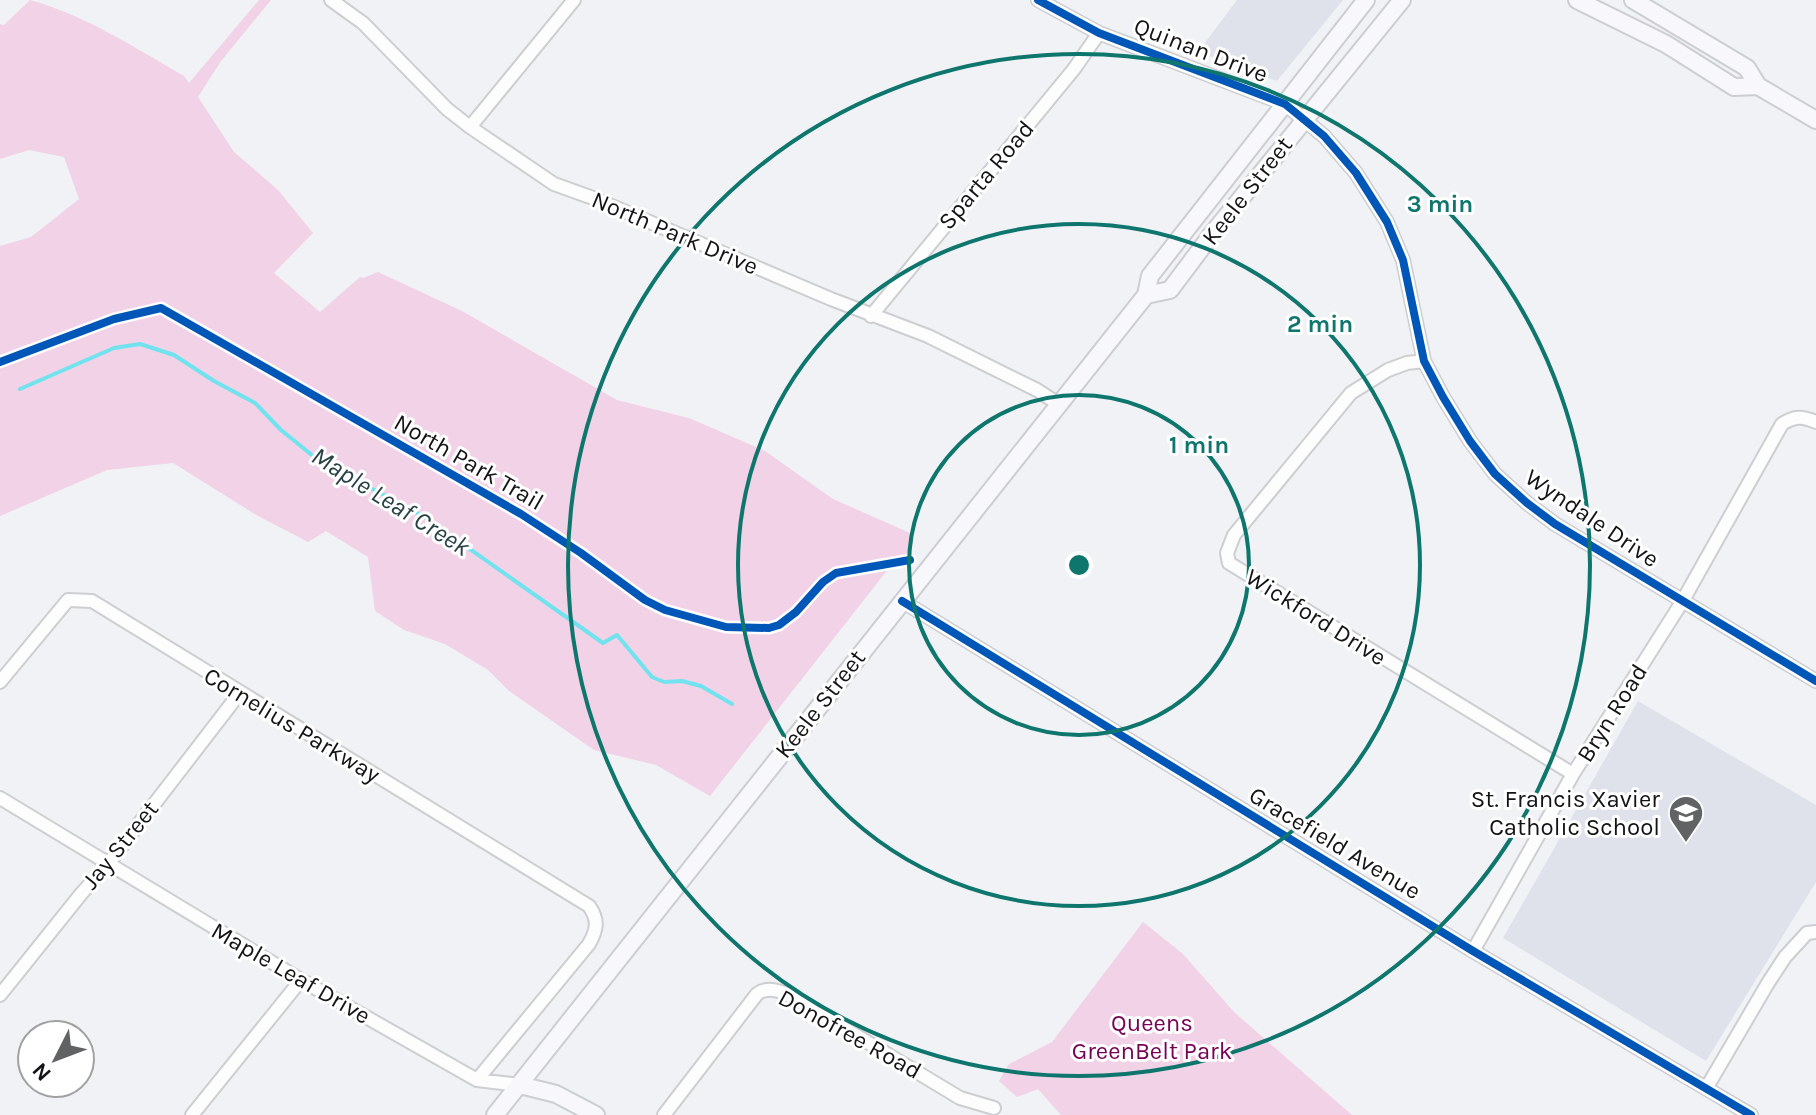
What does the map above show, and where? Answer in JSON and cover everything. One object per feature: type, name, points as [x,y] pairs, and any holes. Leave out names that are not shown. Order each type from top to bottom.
[{"type":"main road","name":"Keele Street","points":[[495,1115],[1146,295],[1150,276],[1366,0]]},
{"type":"main road","name":"Keele Street","points":[[1146,295],[1170,290],[1402,0]]},
{"type":"main road","points":[[1577,0],[1666,44],[1734,87],[1758,86]]},
{"type":"main road","points":[[1633,0],[1747,68],[1758,86],[1816,120]]},
{"type":"main road","name":"Maple Leaf Drive","points":[[520,1085],[556,1094],[596,1115]]},
{"type":"street","name":"North Park Drive","points":[[331,0],[363,23],[447,109],[554,184],[871,316],[928,336],[1060,405]]},
{"type":"street","points":[[470,127],[574,0]]},
{"type":"street","name":"Quinan Drive","points":[[1038,0],[1099,33],[1285,104],[1304,119]]},
{"type":"street","name":"Sparta Road","points":[[871,316],[1074,69],[1099,33]]},
{"type":"street","name":"Wyndale Drive","points":[[1304,119],[1324,136],[1356,173],[1387,222],[1403,260],[1424,361],[1470,441],[1506,485],[1555,524],[1816,681]]},
{"type":"street","name":"Wickford Drive","points":[[1424,361],[1388,370],[1351,393],[1234,535],[1227,553],[1229,563],[1573,774]]},
{"type":"street","name":"Bryn Road","points":[[1473,951],[1573,774],[1682,602],[1782,424],[1793,417],[1804,416],[1816,422]]},
{"type":"street","name":"Cornelius Parkway","points":[[0,682],[68,600],[92,601],[589,906],[597,922],[596,933],[589,944],[477,1080]]},
{"type":"street","name":"Gracefield Avenue","points":[[902,601],[1473,951],[1751,1115]]},
{"type":"street","name":"Jay Street","points":[[0,995],[108,864],[239,694]]},
{"type":"street","name":"Maple Leaf Drive","points":[[0,798],[301,980],[477,1080],[520,1085]]},
{"type":"street","points":[[1707,1087],[1785,957],[1807,933],[1816,932]]},
{"type":"street","points":[[192,1115],[301,980]]},
{"type":"street","name":"Donofree Road","points":[[664,1115],[757,994],[767,989],[799,1001],[960,1098],[994,1108]]},
{"type":"shaded area","points":[[1237,0],[1343,0],[1277,81],[1198,52]]},
{"type":"shaded area","name":"St. Francis Xavier Catholic School","points":[[1638,701],[1816,805],[1816,882],[1706,1061],[1503,938]]},
{"type":"green space","points":[[30,0],[70,14],[109,33],[184,76],[189,83],[259,0],[271,0],[221,61],[198,97],[234,152],[278,190],[313,233],[274,273],[320,312],[360,277],[378,272],[462,311],[617,400],[689,418],[765,451],[833,499],[910,533],[913,541],[901,566],[889,568],[710,796],[656,765],[594,750],[509,691],[488,670],[445,644],[404,630],[375,611],[368,557],[326,531],[308,542],[258,516],[173,463],[107,470],[0,516],[0,246],[31,237],[79,199],[64,157],[29,150],[0,159],[0,24],[4,25]]},
{"type":"green space","name":"Queens GreenBelt Park","points":[[1143,922],[1183,954],[1234,1012],[1352,1115],[1061,1115],[1038,1089],[1017,1097],[999,1081],[1009,1064],[1052,1042]]},
{"type":"waterway","name":"Maple Leaf Creek","points":[[20,389],[114,348],[140,344],[174,355],[255,403],[281,430],[318,460],[423,516],[603,643],[617,635],[652,677],[664,682],[682,681],[701,686],[732,704]]},
{"type":"cycle path","points":[[1038,0],[1099,33],[1285,104],[1324,136],[1356,173],[1387,222],[1403,260],[1424,361],[1470,441],[1495,474],[1555,524],[1816,681]]},
{"type":"cycle path","name":"North Park Trail","points":[[0,362],[114,319],[161,308],[521,514],[645,600],[665,610],[726,627],[769,628],[779,625],[836,573],[910,560]]},
{"type":"cycle path","points":[[902,601],[1473,951],[1751,1115]]},
{"type":"place","name":"St. Francis Xavier Catholic School","points":[[1686,844]]}]
